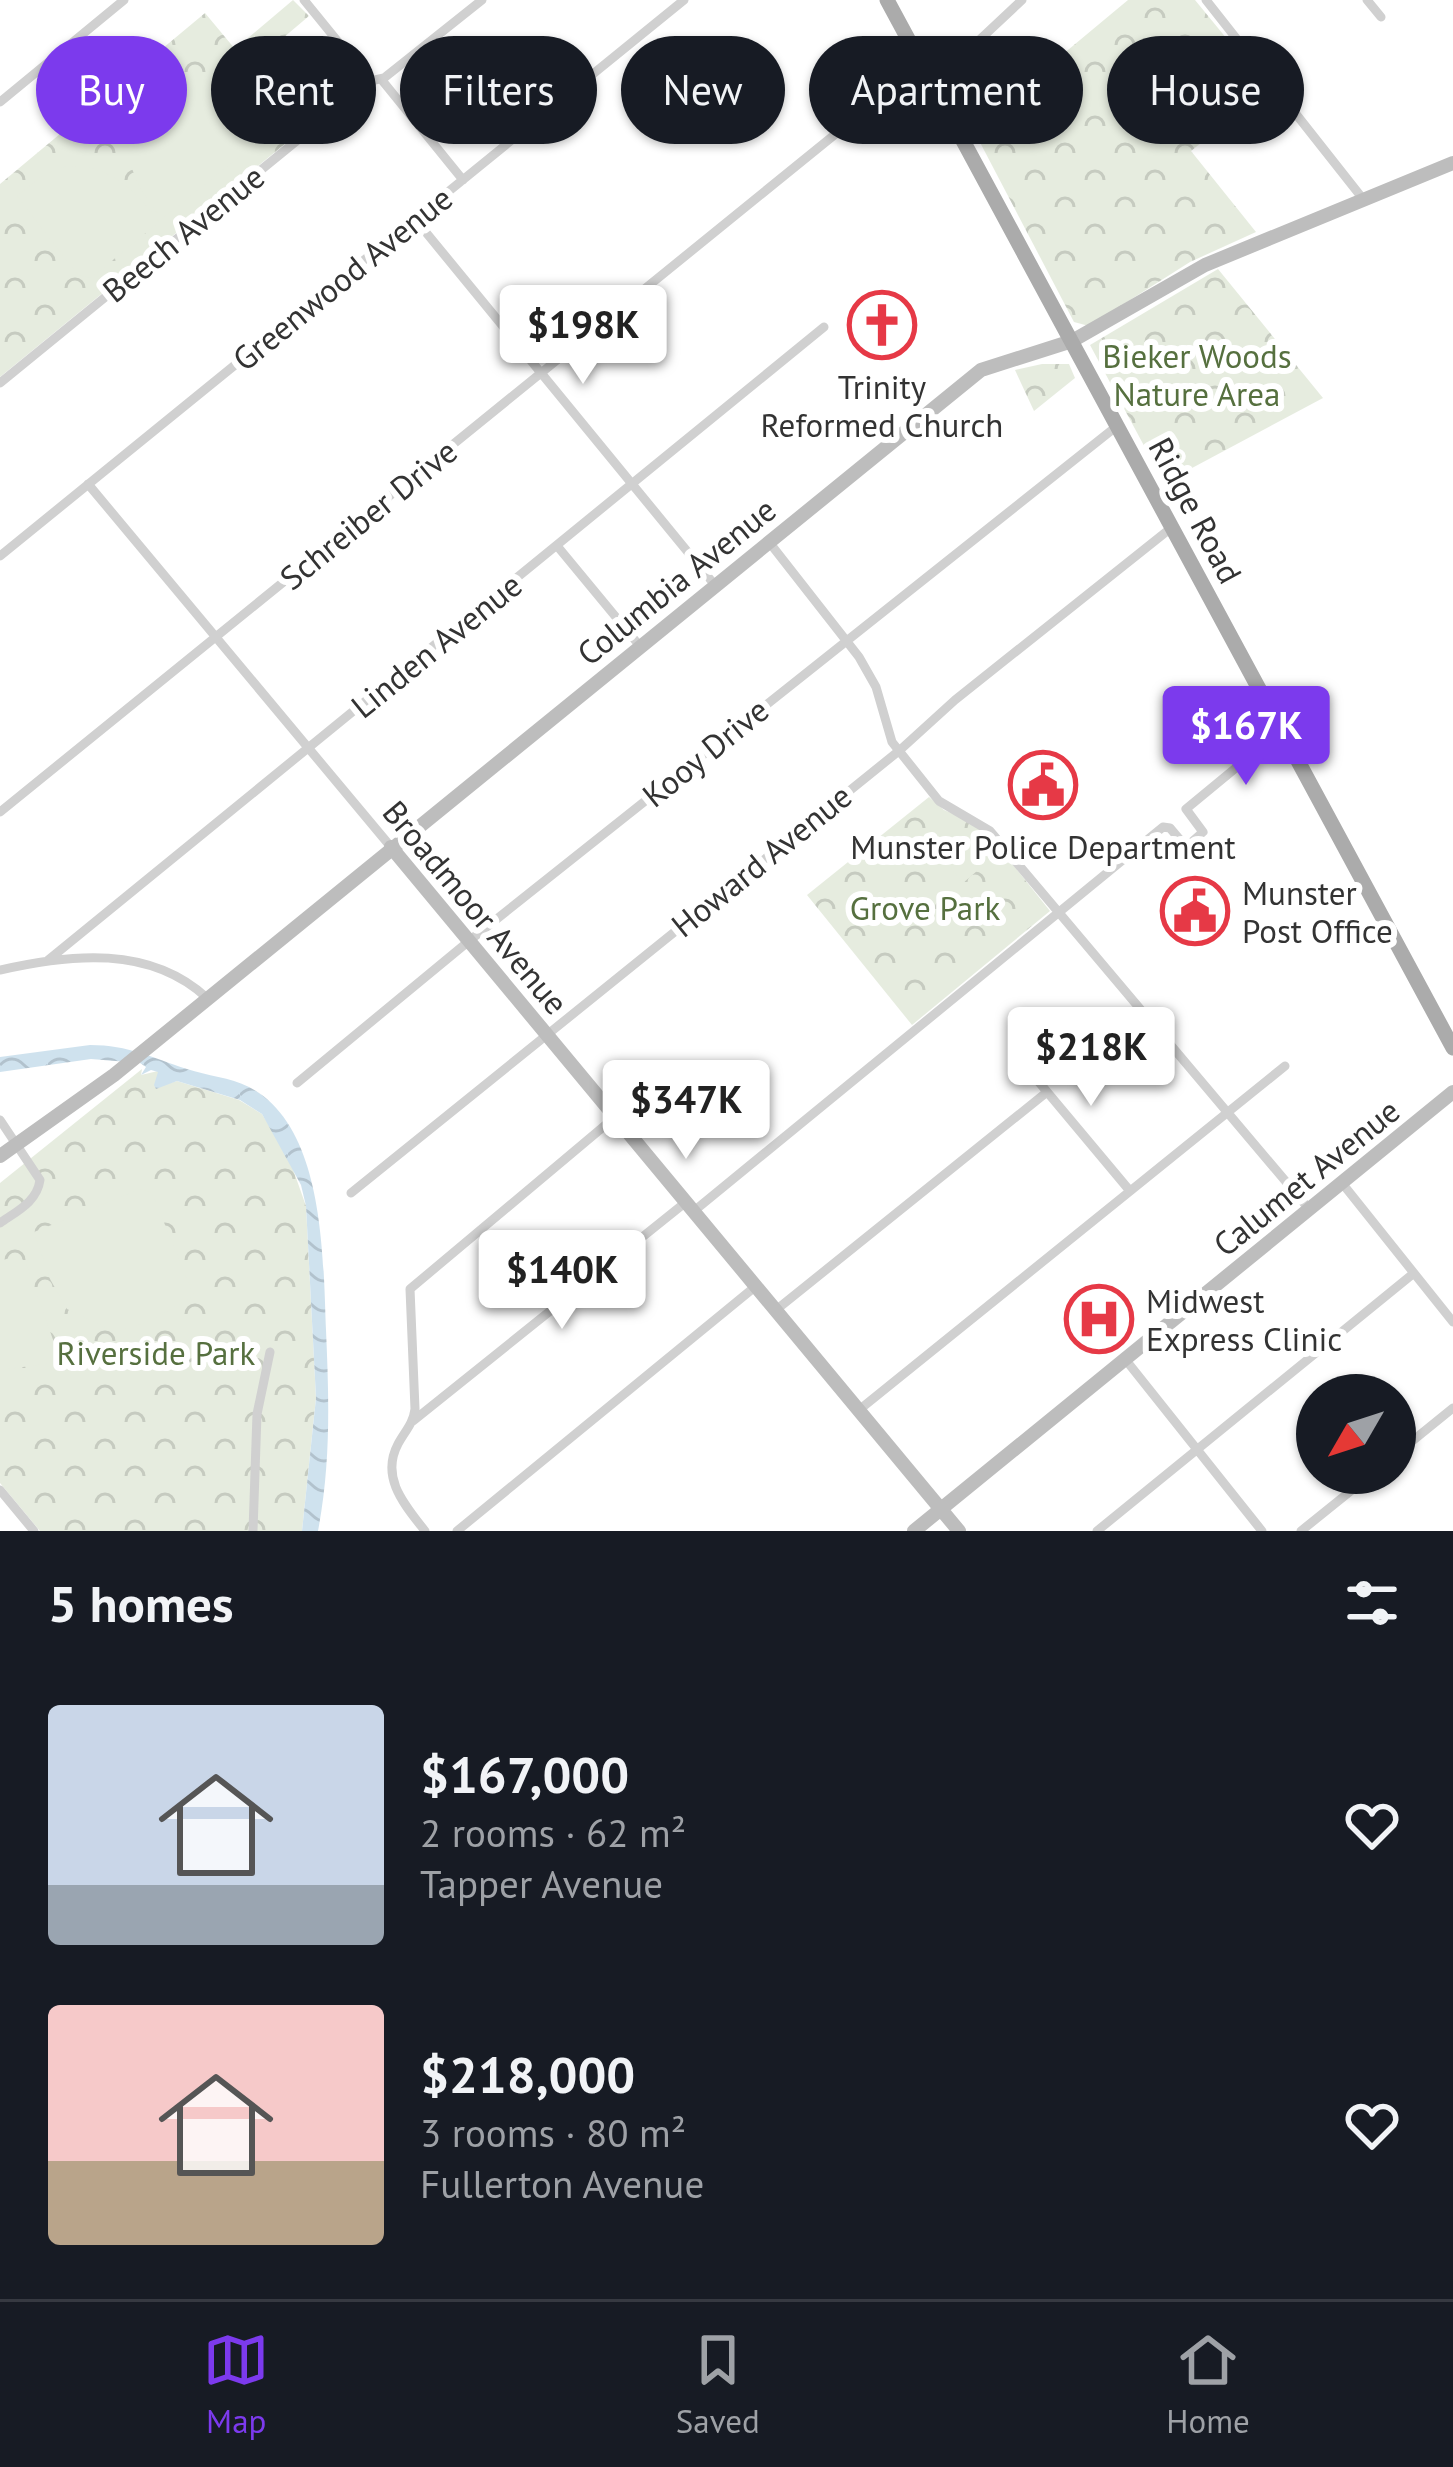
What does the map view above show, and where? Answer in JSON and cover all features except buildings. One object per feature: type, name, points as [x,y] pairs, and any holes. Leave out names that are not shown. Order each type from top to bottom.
[{"type":"main road","name":"Ridge Road","points":[[886,0],[906,36]]},
{"type":"main road","name":"Ridge Road","points":[[965,144],[1453,1048]]},
{"type":"street","points":[[0,102],[124,0]]},
{"type":"street","name":"Beech Avenue","points":[[376,79],[482,0]]},
{"type":"street","name":"Greenwood Avenue","points":[[0,556],[683,0]]},
{"type":"street","name":"Schreiber Drive","points":[[984,36],[1022,0]]},
{"type":"street","points":[[1206,0],[1363,199]]},
{"type":"street","points":[[1215,10],[1227,0]]},
{"type":"street","points":[[1367,0],[1381,17]]},
{"type":"street","points":[[308,2],[337,36]]},
{"type":"street","points":[[376,81],[463,180]]},
{"type":"street","name":"Beech Avenue","points":[[0,383],[296,144]]},
{"type":"street","name":"Schreiber Drive","points":[[0,812],[826,144]]},
{"type":"street","name":"Columbia Avenue","points":[[0,1156],[114,1075],[981,370],[1072,340],[1205,265],[1453,163]]},
{"type":"street","points":[[416,219],[714,584]]},
{"type":"street","name":"Linden Avenue","points":[[47,961],[824,327]]},
{"type":"street","name":"Kooy Drive","points":[[297,1083],[1117,426]]},
{"type":"street","name":"Broadmoor Avenue","points":[[88,484],[959,1531]]},
{"type":"street","name":"Howard Avenue","points":[[351,1193],[1171,528]]},
{"type":"street","points":[[769,542],[876,687],[888,734],[939,801],[990,831],[1309,1210]]},
{"type":"street","points":[[558,547],[639,645]]},
{"type":"street","points":[[425,1531],[397,1494],[393,1479],[394,1456],[413,1421],[690,1207],[1163,827],[1170,827],[1186,847],[1203,832],[1186,809],[1284,733]]},
{"type":"street","points":[[0,970],[97,957],[139,962],[171,974],[206,998]]},
{"type":"street","points":[[1017,1056],[1130,1191]]},
{"type":"street","points":[[859,1410],[1285,1066]]},
{"type":"street","points":[[776,1310],[1047,1092]]},
{"type":"street","name":"Calumet Avenue","points":[[914,1531],[1453,1092]]},
{"type":"street","points":[[413,1421],[410,1289],[615,1117]]},
{"type":"street","points":[[0,1120],[40,1180],[38,1192],[0,1223]]},
{"type":"street","points":[[1342,1183],[1453,1322]]},
{"type":"street","points":[[1097,1531],[1414,1273]]},
{"type":"street","points":[[457,1531],[756,1286]]},
{"type":"street","points":[[253,1531],[257,1414],[270,1352]]},
{"type":"street","points":[[1125,1359],[1262,1531]]},
{"type":"street","points":[[1416,1438],[1453,1408]]},
{"type":"street","points":[[0,1490],[34,1531]]},
{"type":"street","points":[[1301,1531],[1347,1494]]},
{"type":"green space","points":[[293,0],[309,16],[285,36],[250,36]]},
{"type":"green space","points":[[1128,0],[1195,0],[1225,36],[1107,36],[1107,144],[1200,144],[1191,151],[1256,232],[1190,262],[1089,326],[1074,322],[981,144],[1083,144],[1083,37]]},
{"type":"green space","points":[[205,13],[224,36],[211,36],[211,144],[285,144],[0,377],[0,184],[48,144],[187,144],[187,36],[177,36]]},
{"type":"green space","points":[[187,80],[211,109],[211,144],[242,147],[240,156],[162,219],[136,178],[128,144],[187,144]]},
{"type":"green space","points":[[66,166],[95,169],[119,180],[159,222],[91,278],[78,275],[17,196],[42,176]]},
{"type":"green space","name":"Bieker Woods Nature Area","points":[[1218,269],[1323,398],[1164,483],[1090,345]]},
{"type":"green space","points":[[1069,364],[1075,378],[1034,411],[1015,370]]},
{"type":"green space","name":"Grove Park","points":[[929,797],[944,810],[982,826],[1050,911],[912,1025],[807,895]]},
{"type":"green space","points":[[957,846],[977,871],[963,883],[942,858]]},
{"type":"green space","name":"Riverside Park","points":[[142,1069],[141,1075],[158,1071],[163,1085],[177,1081],[239,1100],[262,1114],[289,1158],[306,1206],[316,1398],[302,1531],[40,1531],[0,1483],[0,1183]]},
{"type":"green space","points":[[141,1189],[152,1193],[194,1296],[150,1321],[115,1332],[67,1309],[50,1279],[34,1232]]},
{"type":"green space","points":[[16,1256],[25,1261],[61,1362],[0,1370],[0,1261]]},
{"type":"water","points":[[90,1045],[129,1050],[242,1084],[274,1106],[293,1131],[315,1196],[323,1267],[328,1431],[318,1531],[302,1531],[316,1398],[301,1185],[262,1114],[240,1100],[177,1081],[156,1089],[158,1072],[141,1075],[146,1067],[140,1063],[91,1059],[0,1072],[0,1057]]},
{"type":"place","name":"Trinity Reformed Church","points":[[882,325]]},
{"type":"place","name":"Munster Police Department","points":[[1043,785]]},
{"type":"place","name":"Munster Post Office","points":[[1195,911]]},
{"type":"place","name":"Midwest Express Clinic","points":[[1099,1319]]}]
